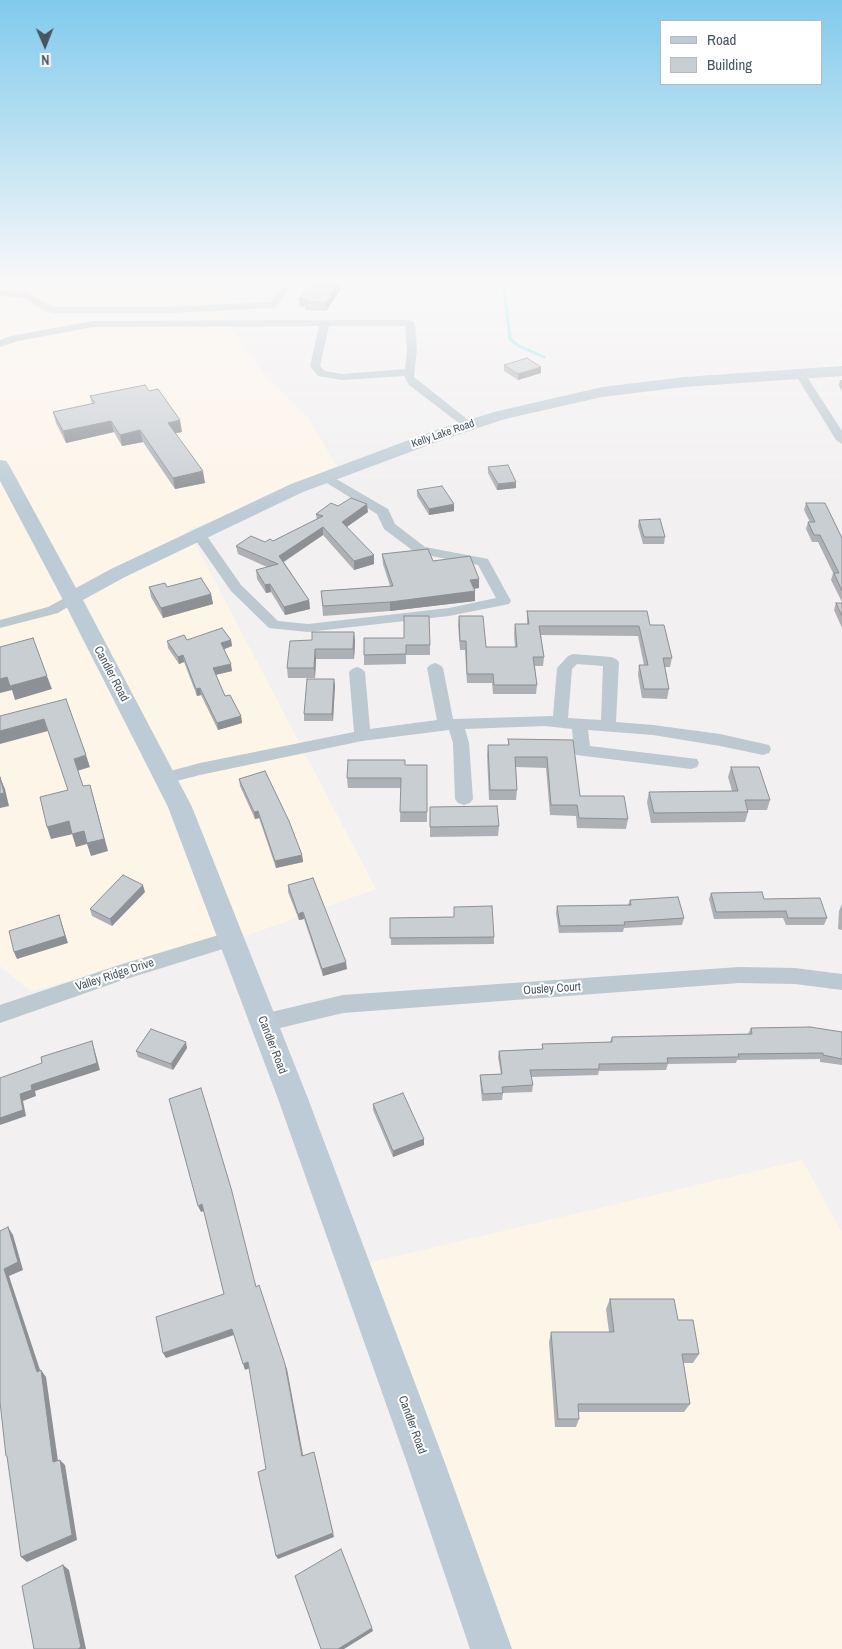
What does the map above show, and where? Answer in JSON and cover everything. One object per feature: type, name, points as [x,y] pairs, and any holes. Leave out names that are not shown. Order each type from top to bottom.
[{"type":"main road","name":"Kelly Lake Road","points":[[72,598],[118,573],[326,477],[500,415],[602,392],[684,382],[842,371]]},
{"type":"main road","name":"Candler Road","points":[[0,465],[72,598],[180,807],[312,1150],[491,1649]]},
{"type":"street","points":[[317,357],[315,366],[322,374],[342,377],[410,372]]},
{"type":"street","points":[[411,357],[409,377],[413,383],[468,425]]},
{"type":"street","points":[[800,374],[842,440]]},
{"type":"street","points":[[199,535],[236,588],[274,625],[318,627],[449,612],[504,600],[483,562],[421,550],[389,526],[383,512],[326,477]]},
{"type":"street","points":[[0,624],[53,610],[72,598]]},
{"type":"street","points":[[560,722],[564,668],[573,659],[611,662],[612,690],[608,726]]},
{"type":"street","points":[[435,668],[451,724],[461,743],[464,799]]},
{"type":"street","points":[[357,672],[362,736]]},
{"type":"street","points":[[165,778],[200,769],[362,736],[451,724],[560,722],[672,733],[763,749]]},
{"type":"street","points":[[580,724],[582,751],[691,763]]},
{"type":"street","name":"Valley Ridge Drive","points":[[0,1014],[118,973],[232,939]]},
{"type":"street","name":"Ousley Court","points":[[263,1023],[343,1004],[739,974],[795,976],[842,982]]},
{"type":"shaded area","points":[[0,357],[252,357],[265,375],[308,418],[341,473],[188,530],[376,889],[240,938],[30,991],[0,966]]},
{"type":"shaded area","points":[[802,1160],[842,1232],[842,1649],[481,1649],[338,1270]]},
{"type":"building","points":[[527,358],[541,367],[518,374],[504,365]]},
{"type":"building","points":[[145,385],[149,391],[158,389],[180,420],[168,423],[203,471],[173,478],[140,430],[120,435],[111,421],[63,431],[53,412],[95,403],[90,396]]},
{"type":"building","points":[[508,465],[516,482],[498,484],[488,467]]},
{"type":"building","points":[[442,486],[454,504],[429,509],[417,490]]},
{"type":"building","points":[[351,498],[367,504],[342,522],[374,555],[354,561],[323,527],[279,556],[309,600],[284,607],[270,584],[265,585],[256,570],[278,564],[236,546],[251,536],[265,542],[270,539],[273,541],[323,516],[316,514],[331,503],[338,506]]},
{"type":"building","points":[[806,503],[825,503],[842,538],[842,591],[834,573],[839,573],[820,535],[814,535],[808,522],[815,522]]},
{"type":"building","points":[[660,519],[665,537],[644,537],[639,520]]},
{"type":"building","points":[[428,549],[433,561],[470,556],[479,579],[470,580],[475,591],[390,602],[323,606],[321,591],[393,586],[382,554]]},
{"type":"building","points":[[201,578],[211,594],[161,608],[149,587],[165,583],[167,587]]},
{"type":"building","points":[[836,603],[842,603],[842,616]]},
{"type":"building","points":[[527,611],[647,611],[650,625],[664,625],[672,658],[663,658],[669,689],[644,689],[639,665],[648,665],[639,626],[539,626],[544,657],[533,657],[537,685],[494,685],[493,674],[467,674],[466,641],[460,641],[459,616],[483,616],[486,647],[517,647],[515,624],[529,624]]},
{"type":"building","points":[[404,616],[429,616],[430,645],[406,645],[406,654],[364,655],[364,638],[404,638]]},
{"type":"building","points":[[222,628],[231,640],[221,643],[231,664],[213,668],[225,696],[230,695],[241,716],[217,723],[200,688],[196,689],[183,655],[178,657],[167,641],[184,635],[187,640]]},
{"type":"building","points":[[312,632],[354,632],[353,649],[315,649],[314,668],[287,668],[290,641],[312,640]]},
{"type":"building","points":[[33,638],[47,676],[10,686],[7,677],[0,679],[0,647]]},
{"type":"building","points":[[307,679],[334,679],[332,714],[304,714]]},
{"type":"building","points":[[66,699],[86,755],[74,759],[83,786],[90,785],[104,839],[87,843],[84,831],[72,834],[69,821],[47,827],[40,797],[68,790],[44,719],[0,731],[0,716]]},
{"type":"building","points":[[508,739],[573,740],[580,796],[624,796],[628,819],[579,818],[577,805],[551,805],[547,757],[515,757],[517,790],[490,790],[488,745],[509,745]]},
{"type":"building","points":[[348,760],[405,760],[405,765],[427,765],[427,812],[400,812],[401,778],[347,778]]},
{"type":"building","points":[[731,767],[759,767],[770,800],[745,800],[748,812],[654,813],[649,792],[738,791]]},
{"type":"building","points":[[265,771],[289,821],[302,855],[275,861],[258,811],[254,812],[239,779]]},
{"type":"building","points":[[0,777],[4,793],[0,794]]},
{"type":"building","points":[[497,806],[499,826],[430,827],[430,807]]},
{"type":"building","points":[[123,875],[143,885],[110,919],[90,909]]},
{"type":"building","points":[[313,878],[346,962],[322,969],[303,912],[298,914],[288,885]]},
{"type":"building","points":[[762,892],[764,899],[820,898],[827,918],[788,918],[786,911],[716,912],[711,893]]},
{"type":"building","points":[[678,897],[684,918],[624,922],[625,925],[560,926],[557,906],[631,905],[630,900]]},
{"type":"building","points":[[492,906],[494,937],[390,938],[390,918],[454,917],[454,907]]},
{"type":"building","points":[[59,915],[65,936],[14,952],[9,931]]},
{"type":"building","points":[[810,1027],[842,1032],[842,1059],[823,1055],[823,1053],[738,1054],[739,1057],[667,1058],[668,1063],[599,1064],[599,1069],[530,1070],[533,1085],[502,1087],[503,1093],[483,1094],[480,1075],[502,1074],[499,1051],[543,1049],[542,1044],[612,1042],[612,1037],[752,1034],[751,1028]]},
{"type":"building","points":[[151,1029],[186,1042],[171,1064],[136,1051]]},
{"type":"building","points":[[92,1041],[97,1063],[31,1085],[32,1090],[20,1094],[23,1110],[0,1118],[0,1078],[42,1063],[41,1057]]},
{"type":"building","points":[[201,1088],[231,1188],[256,1287],[259,1285],[285,1364],[302,1456],[314,1452],[333,1533],[276,1556],[258,1472],[266,1469],[248,1362],[243,1364],[232,1329],[163,1353],[156,1317],[224,1294],[202,1204],[198,1206],[169,1099]]},
{"type":"building","points":[[403,1093],[424,1139],[393,1151],[373,1104]]},
{"type":"building","points":[[8,1227],[18,1262],[4,1269],[37,1372],[41,1370],[53,1462],[60,1460],[72,1535],[21,1557],[0,1402],[0,1231]]},
{"type":"building","points":[[610,1299],[674,1299],[678,1320],[693,1320],[699,1354],[682,1354],[690,1404],[578,1404],[579,1419],[558,1419],[551,1332],[614,1332]]},
{"type":"building","points":[[341,1549],[372,1628],[338,1649],[321,1649],[295,1576]]},
{"type":"building","points":[[63,1565],[81,1647],[78,1649],[34,1649],[22,1586]]}]
